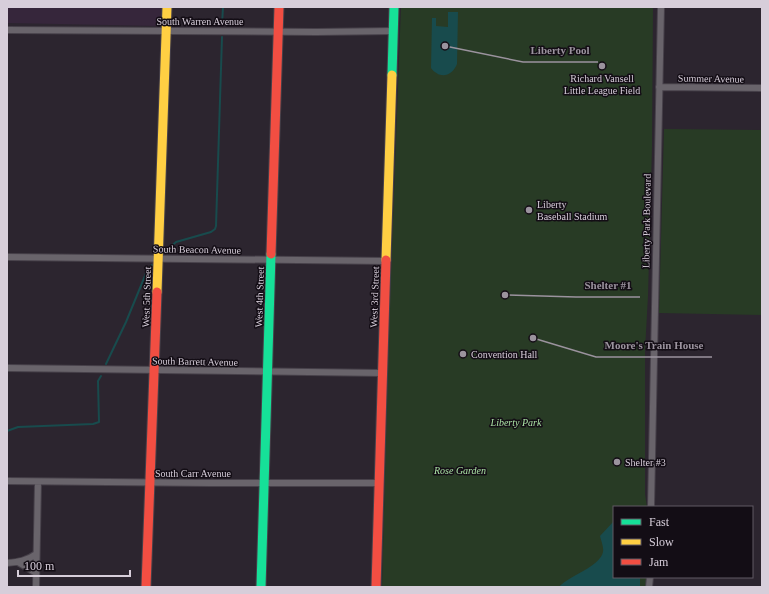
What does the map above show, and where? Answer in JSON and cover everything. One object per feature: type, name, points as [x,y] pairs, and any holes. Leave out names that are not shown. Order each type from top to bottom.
[{"type":"street","name":"West 5th Street","points":[[146,587],[167,7]]},
{"type":"street","name":"West 4th Street","points":[[261,587],[279,7]]},
{"type":"street","name":"West 3rd Street","points":[[376,587],[394,7]]},
{"type":"street","name":"Liberty Park Boulevard","points":[[651,506],[661,7]]},
{"type":"street","name":"South Warren Avenue","points":[[7,30],[278,32],[393,31]]},
{"type":"street","name":"Summer Avenue","points":[[659,87],[762,88]]},
{"type":"street","name":"South Beacon Avenue","points":[[7,257],[386,261]]},
{"type":"street","name":"South Barrett Avenue","points":[[7,368],[382,373]]},
{"type":"street","name":"South Carr Avenue","points":[[7,481],[264,484],[379,483]]},
{"type":"street","points":[[36,587],[38,482]]},
{"type":"street","points":[[7,562],[18,562],[30,558],[36,554]]},
{"type":"street","points":[[18,562],[36,574]]},
{"type":"shaded area","points":[[7,7],[162,7],[162,23],[159,26],[7,23]]},
{"type":"shaded area","points":[[448,12],[458,12],[457,64],[452,72],[441,75],[434,72],[431,68],[432,18],[436,18],[436,26],[448,27]]},
{"type":"shaded area","points":[[613,522],[613,578],[640,578],[640,587],[559,587],[569,579],[590,567],[601,557],[603,546],[600,536]]},
{"type":"green space","name":"Liberty Park","points":[[401,7],[653,7],[652,147],[645,350],[645,494],[647,506],[613,506],[613,578],[647,578],[647,587],[382,587],[389,327]]},
{"type":"green space","points":[[664,129],[762,130],[762,315],[659,313]]},
{"type":"waterway","points":[[222,25],[223,7]]},
{"type":"waterway","points":[[164,253],[176,242],[211,232],[216,226],[222,37]]},
{"type":"waterway","points":[[106,364],[126,322],[147,271],[152,265]]},
{"type":"waterway","points":[[7,431],[18,427],[93,424],[99,422],[98,381],[101,376]]},
{"type":"traffic: fast","points":[[392,75],[394,7]]},
{"type":"traffic: fast","points":[[261,587],[271,254]]},
{"type":"traffic: slow","points":[[157,292],[167,7]]},
{"type":"traffic: slow","points":[[386,260],[392,75]]},
{"type":"traffic: jam","points":[[271,254],[279,7]]},
{"type":"traffic: jam","points":[[376,587],[386,260]]},
{"type":"traffic: jam","points":[[146,587],[157,292]]},
{"type":"place","name":"Liberty Pool","points":[[445,46]]},
{"type":"place","name":"Richard Vansell Little League Field","points":[[602,66]]},
{"type":"place","name":"Liberty Baseball Stadium","points":[[529,210]]},
{"type":"place","name":"Shelter #1","points":[[505,295]]},
{"type":"place","name":"Moore's Train House","points":[[533,338]]},
{"type":"place","name":"Convention Hall","points":[[463,354]]},
{"type":"place","name":"Shelter #3","points":[[617,462]]},
{"type":"park label","name":"Rose Garden","points":[[460,470]]}]
